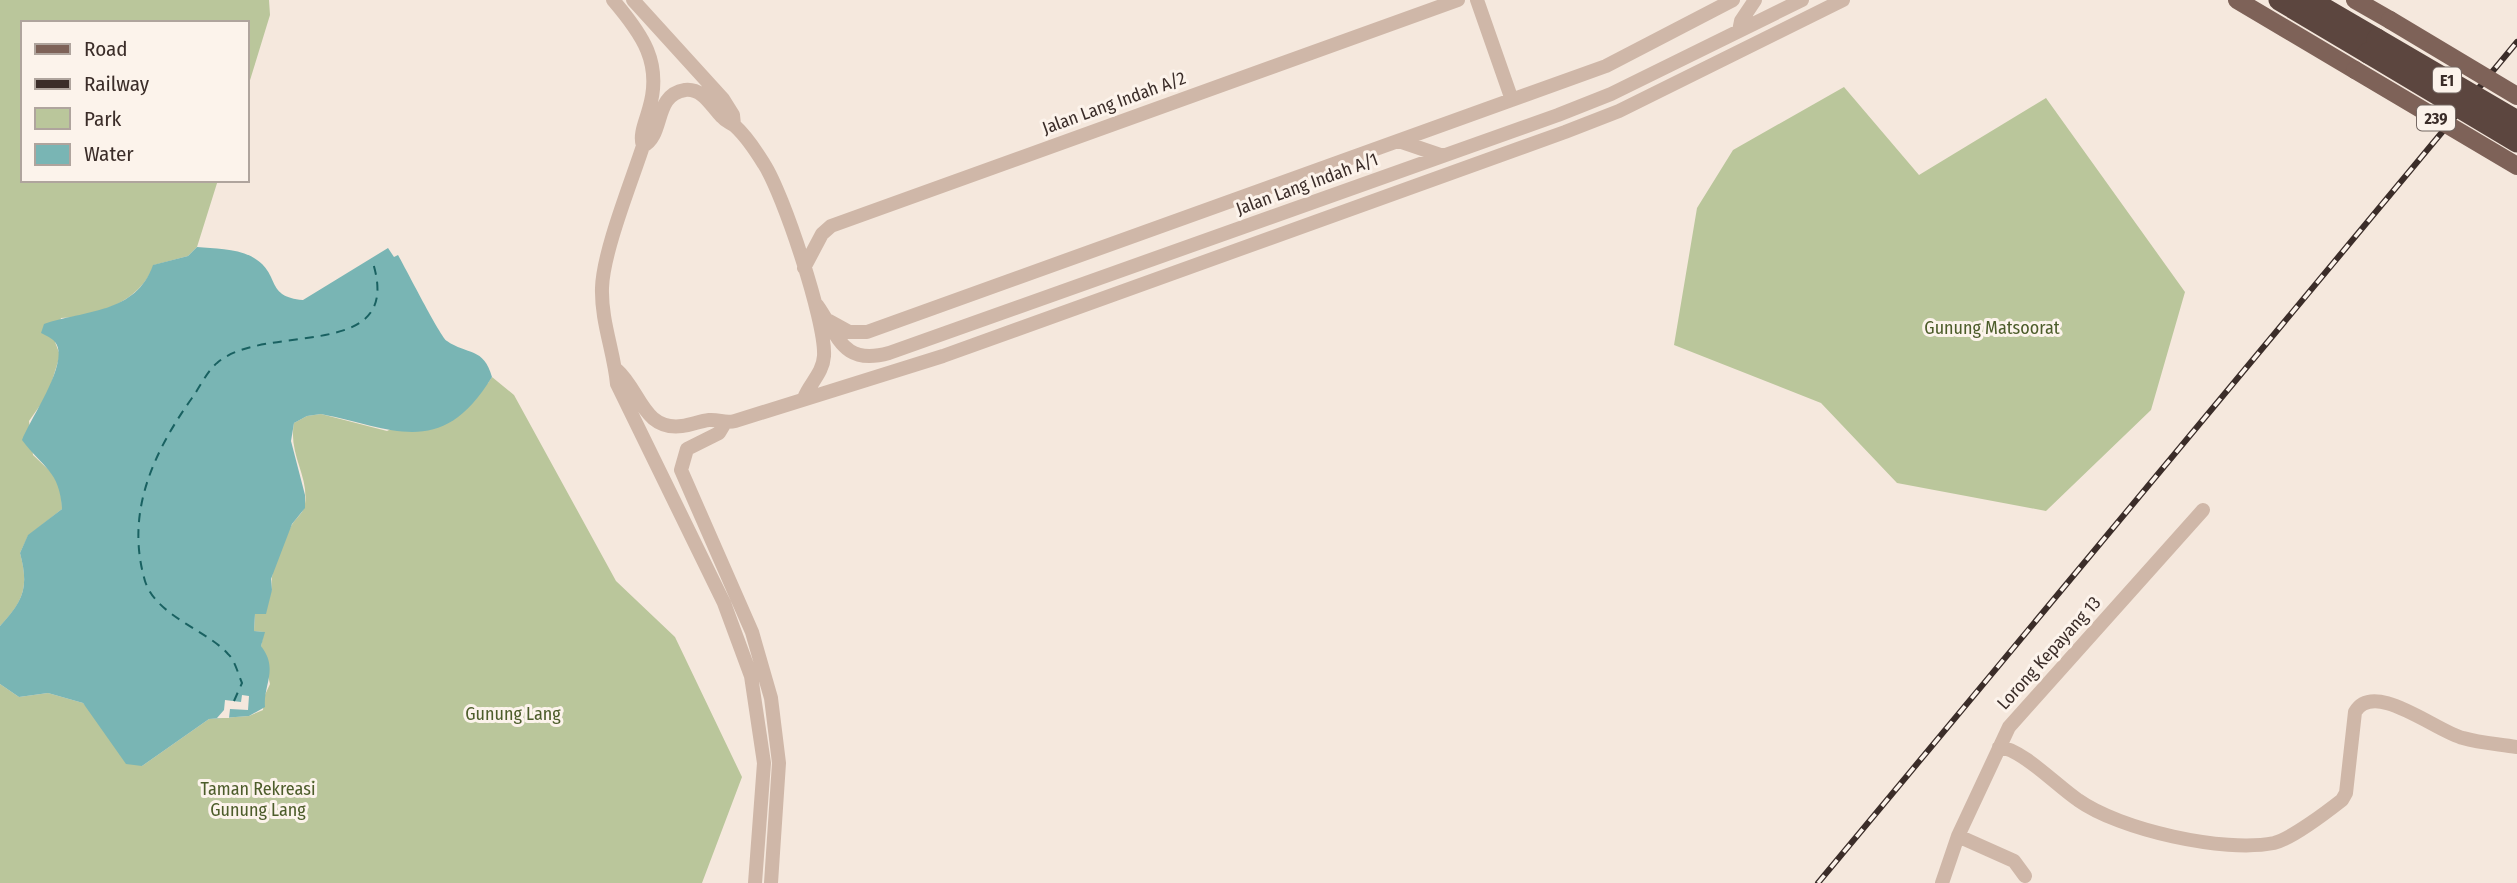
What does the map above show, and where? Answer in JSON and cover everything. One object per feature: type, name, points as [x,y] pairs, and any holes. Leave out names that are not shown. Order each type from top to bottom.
[{"type":"highway","name":"E1","points":[[2279,0],[2517,121]]},
{"type":"highway","name":"E1","points":[[2310,0],[2373,46],[2517,142]]},
{"type":"main road","name":"239","points":[[2237,0],[2517,166]]},
{"type":"main road","points":[[2355,0],[2517,96]]},
{"type":"street","points":[[613,0],[643,38],[654,64],[653,92],[641,138],[643,146],[603,277],[606,332],[617,370],[617,384],[724,603],[751,676],[764,763],[755,883]]},
{"type":"street","points":[[633,0],[723,99],[733,115],[734,125]]},
{"type":"street","name":"Jalan Lang Indah A/2","points":[[804,268],[822,234],[831,226],[1458,0]]},
{"type":"street","points":[[1477,0],[1512,100]]},
{"type":"street","name":"Jalan Lang Indah A/1","points":[[828,321],[849,332],[867,332],[1606,66],[1733,0]]},
{"type":"street","points":[[1739,31],[1755,0]]},
{"type":"street","name":"Jalan Lang Indah A/1","points":[[817,305],[842,345],[859,356],[874,357],[1611,94],[1802,0]]},
{"type":"street","points":[[617,370],[626,378],[644,411],[656,421],[673,427],[707,420],[725,424],[943,356],[1565,132],[1619,111],[1843,0]]},
{"type":"street","points":[[643,146],[652,139],[667,99],[685,90],[700,94],[724,120],[734,125],[766,167],[817,305],[824,360],[821,372],[804,398]]},
{"type":"street","points":[[1399,141],[1443,156]]},
{"type":"street","points":[[725,424],[719,433],[687,449],[681,470],[752,632],[771,698],[779,763],[771,883]]},
{"type":"street","name":"Lorong Kepayang 13","points":[[1942,883],[1958,836],[2009,727],[2203,510]]},
{"type":"street","points":[[1999,747],[2014,751],[2081,803],[2120,822],[2174,836],[2235,844],[2282,840],[2342,800],[2346,793],[2355,712],[2366,701],[2376,700],[2399,708],[2463,738],[2517,747]]},
{"type":"street","points":[[1958,836],[2014,861],[2025,876]]},
{"type":"green space","points":[[0,0],[269,0],[270,15],[248,87],[248,21],[21,21],[21,182],[217,182],[197,247],[188,256],[154,265],[139,289],[116,305],[89,314],[61,318],[55,342],[60,355],[48,394],[29,421],[33,455],[53,474],[61,488],[62,509],[28,536],[20,553],[24,575],[22,592],[15,609],[0,626]]},
{"type":"green space","name":"Gunung Matsoorat","points":[[1844,87],[1919,175],[2046,98],[2185,292],[2151,410],[2046,511],[1897,483],[1821,403],[1674,345],[1697,208],[1733,150]]},
{"type":"green space","name":"Gunung Lang","points":[[492,377],[514,395],[616,581],[675,637],[742,777],[702,883],[0,883],[0,684],[19,697],[48,693],[83,703],[142,766],[209,719],[249,716],[263,710],[264,697],[270,684],[261,646],[264,632],[254,631],[255,614],[272,590],[278,555],[305,504],[304,484],[294,445],[294,423],[307,416],[321,414],[387,431],[488,383]]},
{"type":"water","points":[[197,247],[228,250],[251,256],[264,266],[283,295],[303,300],[388,248],[394,257],[398,255],[443,337],[480,356],[489,367],[492,377],[473,403],[455,419],[435,429],[394,431],[321,414],[307,416],[294,423],[291,441],[305,495],[305,508],[292,524],[271,579],[272,590],[266,614],[255,614],[254,631],[265,632],[261,646],[270,670],[265,707],[249,716],[209,719],[142,766],[126,764],[83,703],[48,693],[19,697],[0,684],[0,626],[15,608],[22,592],[24,575],[20,553],[28,535],[62,509],[61,496],[54,478],[22,440],[48,390],[58,362],[59,351],[55,342],[41,333],[44,324],[122,302],[145,281],[153,265],[188,256]]},
{"type":"pier","points":[[242,695],[249,696],[248,710],[230,709],[229,718],[217,718],[224,710],[225,700],[241,702]]},
{"type":"ferry route","points":[[234,701],[242,683],[230,657],[219,645],[160,604],[145,581],[138,531],[146,485],[165,440],[213,366],[239,351],[350,328],[368,315],[377,295],[373,263]]},
{"type":"railway","points":[[1818,883],[2517,42]]},
{"type":"park label","name":"Taman Rekreasi Gunung Lang","points":[[258,799]]}]
